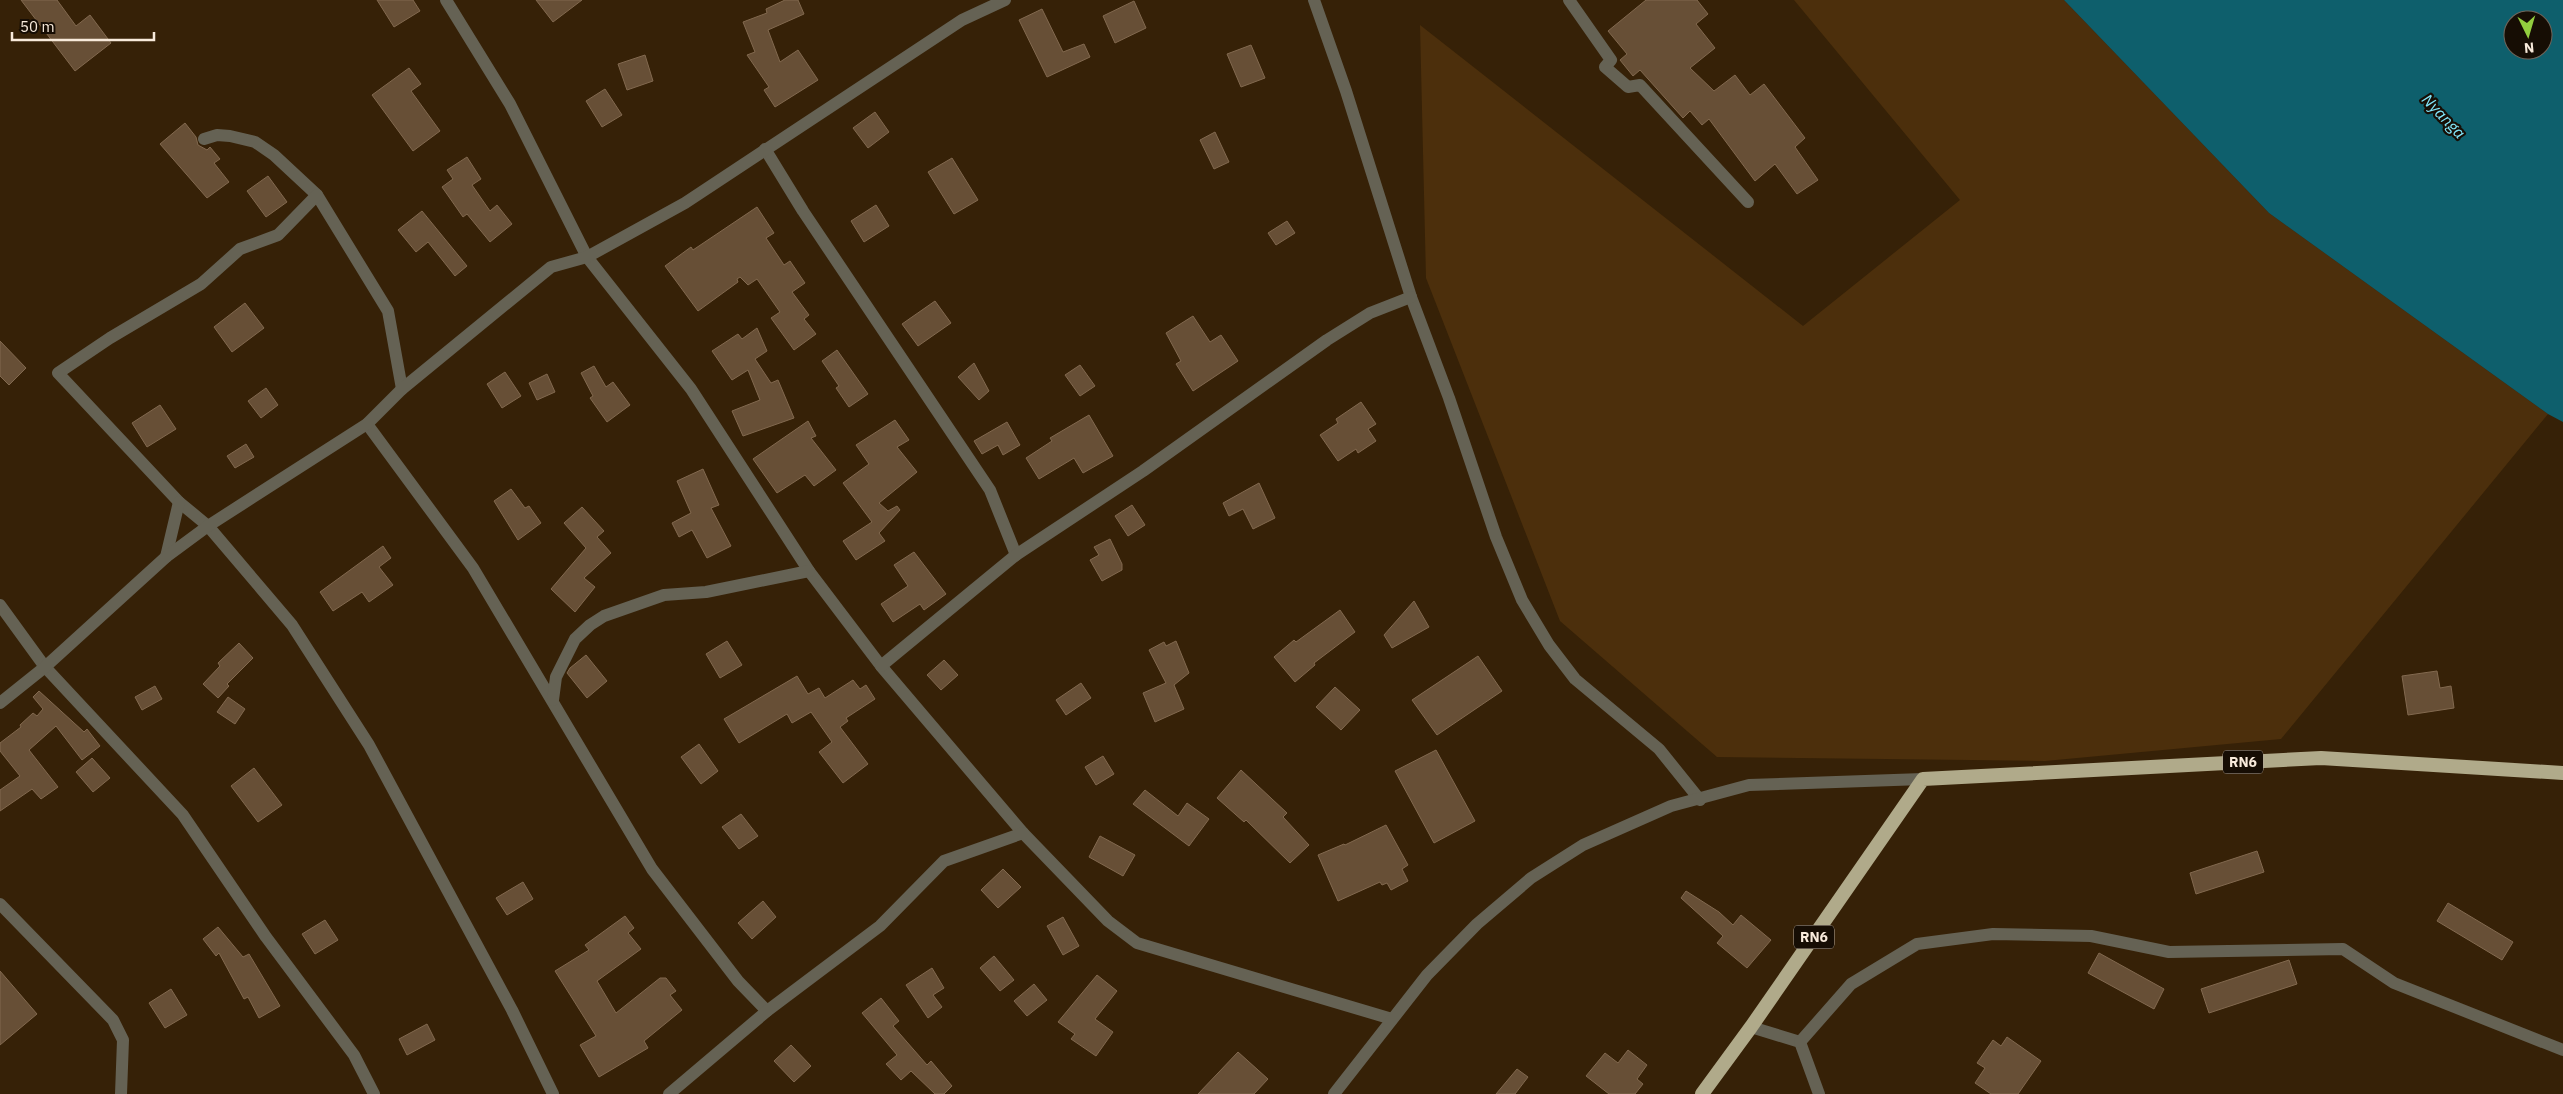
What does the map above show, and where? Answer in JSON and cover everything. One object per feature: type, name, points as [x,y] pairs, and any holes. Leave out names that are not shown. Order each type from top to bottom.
[{"type":"highway","name":"RN6","points":[[1702,1094],[1751,1027],[1923,779],[2321,758],[2563,773]]},
{"type":"street","points":[[446,0],[510,104],[587,257],[691,389],[809,571],[881,666],[1023,833],[1108,921],[1137,944],[1392,1019]]},
{"type":"street","points":[[0,703],[45,668],[166,557],[208,526],[368,424],[402,389],[551,267],[587,257],[685,203],[962,20],[1005,0]]},
{"type":"street","points":[[1314,0],[1346,91],[1412,297],[1449,398],[1496,537],[1526,607],[1548,645],[1575,679],[1659,750],[1700,800]]},
{"type":"street","points":[[1569,0],[1611,60],[1605,67],[1628,88],[1640,85],[1748,202]]},
{"type":"street","points":[[204,139],[230,136],[255,142],[274,155],[317,196],[388,311],[402,389]]},
{"type":"street","points":[[765,149],[990,490],[1016,555]]},
{"type":"street","points":[[317,196],[278,234],[240,249],[201,284],[110,338],[58,373],[179,502],[208,526],[292,625],[369,746],[512,1010],[553,1094]]},
{"type":"street","points":[[881,666],[1016,555],[1143,471],[1327,340],[1370,313],[1412,297]]},
{"type":"street","points":[[368,424],[473,568],[652,869],[738,981],[767,1011]]},
{"type":"street","points":[[166,557],[179,502]]},
{"type":"street","points":[[553,700],[556,677],[575,639],[590,625],[604,616],[664,595],[706,592],[809,571]]},
{"type":"street","points":[[0,605],[45,668],[183,815],[266,937],[354,1055],[374,1094]]},
{"type":"street","points":[[1334,1094],[1427,975],[1477,924],[1531,878],[1583,846],[1671,806],[1700,800],[1749,785],[1923,779]]},
{"type":"street","points":[[669,1094],[767,1011],[880,926],[944,861],[1023,833]]},
{"type":"street","points":[[0,904],[113,1020],[123,1040],[121,1094]]},
{"type":"street","points":[[1800,1042],[1851,984],[1917,944],[1993,934],[2091,936],[2168,952],[2343,949],[2394,983],[2563,1050]]},
{"type":"street","points":[[1751,1027],[1800,1042]]},
{"type":"street","points":[[1800,1042],[1819,1094]]},
{"type":"shaded area","points":[[1794,0],[2064,0],[2269,213],[2548,414],[2281,739],[2045,761],[1717,757],[1560,621],[1426,278],[1420,25],[1803,326],[1960,200]]},
{"type":"water","name":"Nyanga","points":[[2064,0],[2563,0],[2563,422],[2548,414],[2269,213]]},
{"type":"building","points":[[21,0],[57,0],[76,26],[90,15],[111,43],[75,71]]},
{"type":"building","points":[[377,0],[413,0],[420,11],[394,27]]},
{"type":"building","points":[[536,0],[582,0],[553,22]]},
{"type":"building","points":[[785,0],[798,0],[804,14],[768,30],[780,62],[798,50],[818,80],[775,107],[764,90],[769,87],[747,55],[755,52],[743,22],[767,13],[766,9]]},
{"type":"building","points":[[1646,0],[1697,0],[1708,14],[1696,24],[1715,48],[1690,68],[1714,91],[1735,75],[1750,95],[1764,84],[1805,138],[1795,147],[1818,180],[1797,194],[1775,164],[1755,181],[1709,119],[1702,125],[1690,111],[1683,118],[1640,70],[1633,76],[1620,60],[1627,54],[1608,31]]},
{"type":"building","points":[[1134,1],[1146,28],[1115,43],[1103,16]]},
{"type":"building","points":[[1042,9],[1063,52],[1084,44],[1090,57],[1047,77],[1019,20]]},
{"type":"building","points":[[1251,45],[1265,78],[1241,87],[1227,54]]},
{"type":"building","points":[[645,55],[653,81],[627,90],[618,64]]},
{"type":"building","points":[[409,68],[421,84],[411,91],[440,131],[413,151],[372,95]]},
{"type":"building","points":[[605,89],[622,115],[602,127],[586,101]]},
{"type":"building","points":[[875,112],[889,132],[868,148],[853,128]]},
{"type":"building","points":[[185,123],[196,137],[198,145],[207,150],[210,147],[220,159],[214,163],[229,182],[207,198],[160,144]]},
{"type":"building","points":[[1215,132],[1229,162],[1214,169],[1200,140]]},
{"type":"building","points":[[467,157],[481,179],[472,185],[490,211],[497,205],[512,224],[490,242],[467,214],[463,217],[442,187],[453,179],[447,170]]},
{"type":"building","points":[[952,158],[978,200],[954,214],[928,172]]},
{"type":"building","points":[[268,176],[287,202],[266,217],[247,191]]},
{"type":"building","points":[[876,205],[889,226],[864,242],[851,221]]},
{"type":"building","points":[[757,207],[774,233],[766,238],[784,265],[790,261],[805,283],[792,292],[809,315],[804,319],[816,334],[794,350],[771,318],[780,312],[757,279],[748,285],[740,277],[737,279],[738,282],[698,311],[665,266],[691,247],[693,250]]},
{"type":"building","points":[[422,211],[467,266],[455,276],[428,242],[416,252],[398,230]]},
{"type":"building","points":[[1287,221],[1295,233],[1276,245],[1268,233]]},
{"type":"building","points":[[935,301],[951,323],[918,346],[902,324]]},
{"type":"building","points":[[245,303],[264,328],[232,352],[214,327]]},
{"type":"building","points":[[1193,316],[1210,342],[1221,335],[1238,361],[1193,391],[1176,364],[1181,361],[1166,333]]},
{"type":"building","points":[[757,328],[767,351],[755,359],[771,383],[778,380],[794,418],[743,436],[732,411],[760,400],[748,370],[732,380],[712,351],[738,334],[742,339]]},
{"type":"building","points":[[0,341],[26,368],[9,385],[0,376]]},
{"type":"building","points":[[837,350],[868,394],[849,407],[836,388],[839,386],[822,361]]},
{"type":"building","points":[[974,363],[989,391],[979,400],[958,377]]},
{"type":"building","points":[[1080,365],[1095,386],[1080,396],[1065,375]]},
{"type":"building","points":[[594,366],[606,387],[613,382],[630,405],[607,422],[590,398],[593,396],[581,373]]},
{"type":"building","points":[[505,372],[521,396],[502,408],[487,384]]},
{"type":"building","points":[[547,374],[555,392],[537,400],[529,383]]},
{"type":"building","points":[[266,388],[278,405],[261,418],[248,401]]},
{"type":"building","points":[[1361,402],[1376,424],[1368,429],[1376,441],[1358,453],[1356,449],[1338,461],[1320,435],[1338,423],[1336,419]]},
{"type":"building","points":[[160,405],[176,429],[147,447],[132,423]]},
{"type":"building","points":[[1089,415],[1113,456],[1083,473],[1074,458],[1039,479],[1026,458],[1052,441],[1050,438]]},
{"type":"building","points":[[895,420],[909,440],[897,447],[917,472],[879,503],[888,511],[897,506],[900,510],[879,533],[885,541],[856,560],[843,541],[872,522],[843,483],[869,464],[856,445]]},
{"type":"building","points":[[808,421],[816,436],[811,438],[836,470],[814,486],[805,475],[777,493],[753,459]]},
{"type":"building","points":[[1007,422],[1020,445],[1003,455],[998,445],[982,454],[974,441]]},
{"type":"building","points":[[246,444],[254,457],[235,468],[227,456]]},
{"type":"building","points":[[703,469],[719,505],[711,508],[731,546],[707,558],[692,530],[679,537],[672,523],[691,513],[677,481]]},
{"type":"building","points":[[1259,483],[1275,518],[1253,529],[1243,509],[1229,516],[1223,503]]},
{"type":"building","points":[[511,489],[525,508],[529,506],[541,523],[518,540],[494,501]]},
{"type":"building","points":[[1132,505],[1145,525],[1128,536],[1115,516]]},
{"type":"building","points":[[582,507],[604,531],[597,537],[611,553],[584,578],[595,587],[575,612],[551,589],[586,548],[564,523]]},
{"type":"building","points":[[1110,539],[1122,564],[1122,570],[1102,581],[1090,560],[1099,555],[1094,547]]},
{"type":"building","points":[[383,546],[391,558],[379,567],[393,585],[369,602],[362,592],[333,611],[320,592]]},
{"type":"building","points":[[914,552],[946,594],[924,610],[920,604],[893,622],[881,604],[908,586],[894,565]]},
{"type":"building","points":[[1414,601],[1429,627],[1392,648],[1384,635]]},
{"type":"building","points":[[1340,610],[1355,632],[1314,663],[1315,665],[1295,682],[1274,657],[1294,640],[1296,642]]},
{"type":"building","points":[[727,641],[742,665],[720,678],[706,654]]},
{"type":"building","points":[[1176,641],[1189,673],[1174,685],[1184,709],[1155,722],[1143,693],[1166,683],[1149,650],[1164,642],[1166,646]]},
{"type":"building","points":[[239,643],[253,658],[227,684],[229,686],[218,698],[203,684],[220,666],[218,663]]},
{"type":"building","points":[[586,655],[607,681],[587,698],[567,673],[570,668]]},
{"type":"building","points":[[1478,656],[1502,691],[1437,735],[1412,700]]},
{"type":"building","points":[[944,660],[958,675],[941,690],[927,675]]},
{"type":"building","points":[[2437,671],[2440,688],[2451,686],[2454,708],[2408,715],[2402,676]]},
{"type":"building","points":[[797,676],[808,694],[819,688],[825,698],[853,680],[860,689],[866,685],[875,699],[846,718],[848,721],[840,727],[868,764],[843,783],[819,752],[832,742],[811,712],[792,723],[787,714],[739,743],[724,719]]},
{"type":"building","points":[[1081,683],[1091,698],[1066,715],[1056,700]]},
{"type":"building","points":[[155,686],[162,699],[142,710],[135,697]]},
{"type":"building","points":[[1335,687],[1360,710],[1341,730],[1316,707]]},
{"type":"building","points":[[39,691],[84,732],[87,729],[100,746],[82,760],[56,726],[29,750],[58,787],[41,799],[32,789],[0,811],[0,790],[20,776],[0,751],[0,743],[21,727],[20,725],[33,713],[37,716],[43,709],[33,697]]},
{"type":"building","points":[[228,697],[245,709],[235,724],[217,712]]},
{"type":"building","points":[[699,744],[718,771],[701,784],[681,757]]},
{"type":"building","points":[[1436,750],[1475,821],[1434,843],[1395,771]]},
{"type":"building","points":[[1103,756],[1114,774],[1096,785],[1085,767]]},
{"type":"building","points":[[92,758],[110,778],[93,792],[76,772]]},
{"type":"building","points":[[254,768],[282,805],[258,822],[231,786]]},
{"type":"building","points":[[1241,770],[1287,813],[1283,817],[1309,845],[1290,863],[1246,820],[1244,822],[1217,798]]},
{"type":"building","points":[[1145,790],[1178,816],[1187,803],[1209,819],[1189,846],[1133,804]]},
{"type":"building","points":[[741,814],[758,836],[739,849],[722,827]]},
{"type":"building","points":[[1386,825],[1408,865],[1402,869],[1408,881],[1391,890],[1387,883],[1382,885],[1380,882],[1338,901],[1318,855],[1345,845]]},
{"type":"building","points":[[1100,836],[1135,855],[1123,876],[1089,857]]},
{"type":"building","points":[[2257,851],[2264,872],[2196,894],[2190,873]]},
{"type":"building","points":[[1003,869],[1021,887],[998,908],[981,890]]},
{"type":"building","points":[[523,882],[533,899],[507,915],[496,898]]},
{"type":"building","points":[[1686,891],[1719,912],[1733,925],[1741,915],[1771,940],[1747,968],[1717,943],[1723,936],[1681,898]]},
{"type":"building","points":[[763,901],[776,917],[752,939],[738,923]]},
{"type":"building","points":[[2448,903],[2513,942],[2502,960],[2437,921]]},
{"type":"building","points":[[625,916],[634,928],[628,933],[641,949],[597,981],[616,1013],[660,978],[666,978],[676,991],[670,995],[682,1010],[644,1041],[648,1048],[599,1077],[580,1045],[596,1036],[555,971],[589,950],[585,945]]},
{"type":"building","points":[[1063,917],[1079,946],[1063,955],[1047,926]]},
{"type":"building","points":[[325,920],[338,940],[315,954],[302,934]]},
{"type":"building","points":[[218,927],[243,957],[249,954],[280,1006],[259,1018],[248,997],[244,999],[219,953],[216,956],[203,939]]},
{"type":"building","points":[[2099,953],[2164,989],[2154,1009],[2088,973]]},
{"type":"building","points":[[994,956],[1014,980],[1000,991],[980,968]]},
{"type":"building","points":[[2289,960],[2297,984],[2209,1013],[2201,989]]},
{"type":"building","points":[[932,968],[944,988],[933,995],[942,1007],[928,1018],[906,985]]},
{"type":"building","points":[[0,971],[37,1014],[0,1045]]},
{"type":"building","points":[[1097,975],[1117,991],[1095,1019],[1113,1032],[1096,1056],[1071,1039],[1075,1034],[1058,1022]]},
{"type":"building","points":[[1034,984],[1047,1000],[1027,1016],[1014,1001]]},
{"type":"building","points":[[171,989],[187,1015],[165,1028],[149,1003]]},
{"type":"building","points":[[881,998],[899,1021],[893,1026],[927,1065],[931,1061],[952,1086],[944,1094],[935,1094],[911,1071],[901,1080],[886,1064],[897,1055],[862,1013]]},
{"type":"building","points":[[427,1024],[435,1040],[407,1055],[399,1039]]},
{"type":"building","points":[[2007,1037],[2041,1061],[2018,1094],[1991,1094],[1975,1083],[1985,1068],[1977,1063],[1993,1040],[2001,1046]]},
{"type":"building","points":[[791,1045],[811,1066],[794,1082],[774,1061]]},
{"type":"building","points":[[1628,1050],[1647,1065],[1637,1079],[1643,1084],[1635,1094],[1609,1094],[1586,1076],[1605,1053],[1618,1063]]},
{"type":"building","points":[[1238,1052],[1268,1079],[1254,1094],[1198,1094]]},
{"type":"building","points":[[1517,1069],[1528,1077],[1515,1094],[1496,1094]]}]
